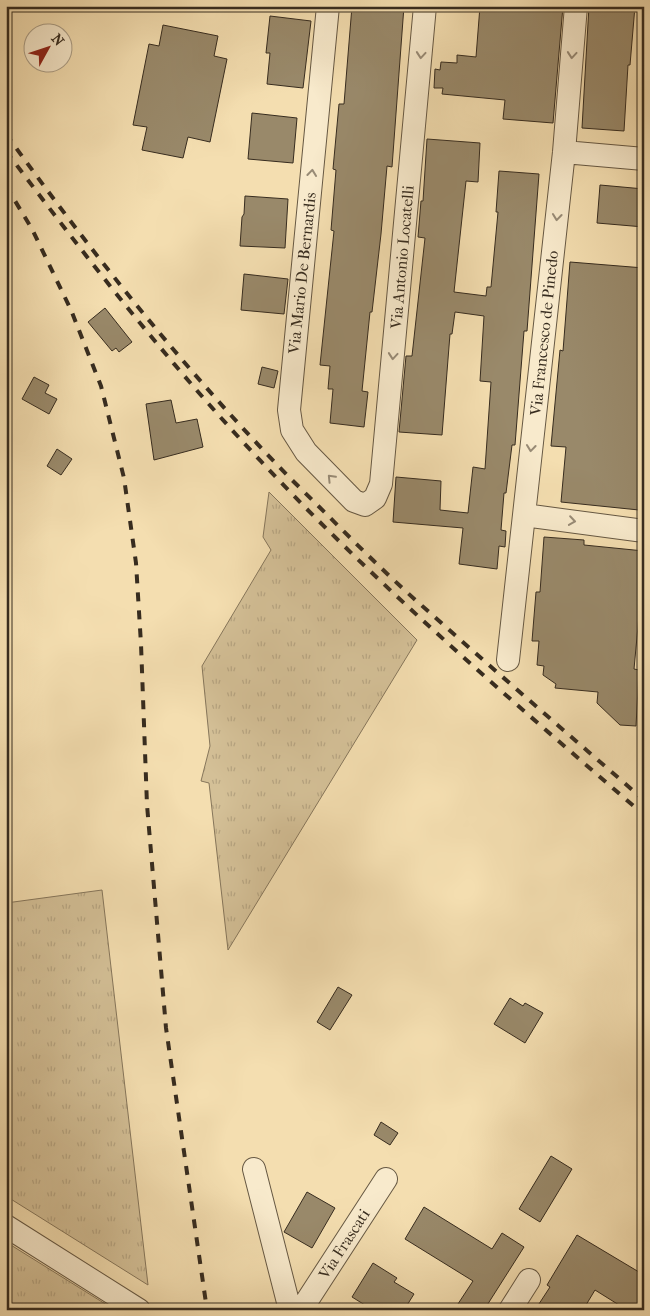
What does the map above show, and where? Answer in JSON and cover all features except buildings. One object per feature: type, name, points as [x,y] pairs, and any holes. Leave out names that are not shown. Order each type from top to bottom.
[{"type":"street","name":"Via Mario De Bernardis","points":[[328,6],[289,410],[292,430],[306,452],[354,501],[361,505],[368,504]]},
{"type":"street","name":"Via Antonio Locatelli","points":[[368,504],[378,494],[381,484],[425,6]]},
{"type":"street","name":"Via Francesco de Pinedo","points":[[508,660],[564,152],[576,6]]},
{"type":"street","points":[[564,152],[644,159]]},
{"type":"street","points":[[524,515],[644,531]]},
{"type":"street","points":[[254,1168],[290,1310]]},
{"type":"street","name":"Via Frascati","points":[[301,1310],[386,1179]]},
{"type":"street","points":[[6,1226],[139,1310]]},
{"type":"street","points":[[510,1310],[528,1280]]},
{"type":"green space","points":[[269,492],[417,640],[228,950],[209,783],[201,781],[210,746],[202,666],[271,550],[263,537]]},
{"type":"green space","points":[[102,890],[148,1285],[6,1196],[6,903]]},
{"type":"green space","points":[[6,1242],[115,1310],[6,1310]]},
{"type":"railway","points":[[6,134],[73,225],[143,313],[216,399],[293,481],[404,589],[644,800]]},
{"type":"railway","points":[[6,151],[158,345],[223,420],[302,504],[445,641],[644,815]]},
{"type":"railway","points":[[6,186],[32,229],[71,310],[101,386],[124,478],[136,563],[147,805],[166,1028],[207,1310]]}]
